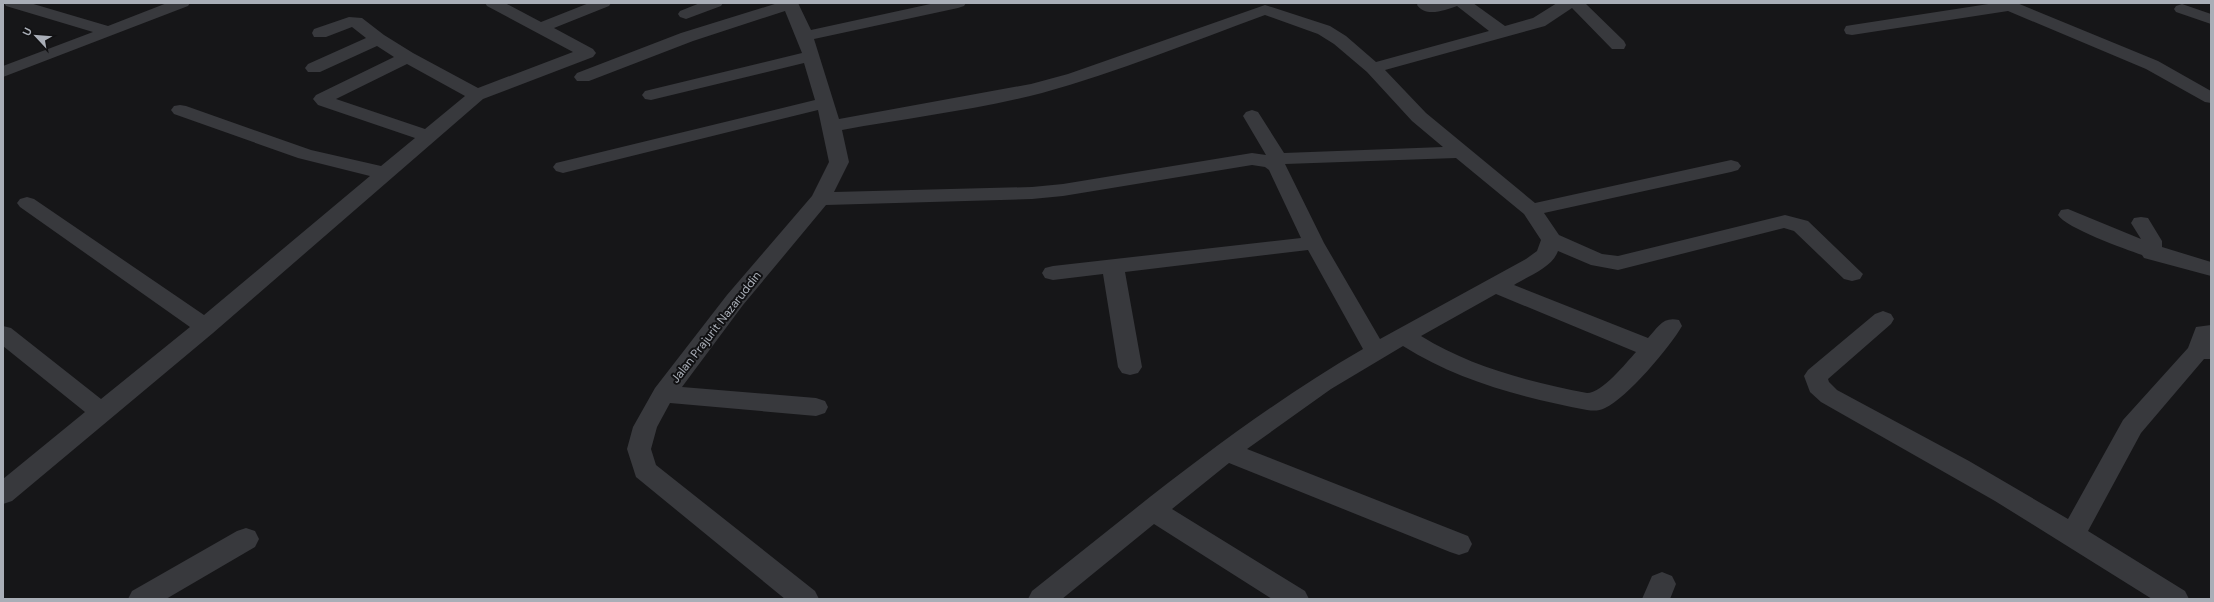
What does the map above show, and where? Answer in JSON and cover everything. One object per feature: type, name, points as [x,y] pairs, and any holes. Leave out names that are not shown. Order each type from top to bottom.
[{"type":"street","points":[[12,3],[109,31]]},
{"type":"street","points":[[3,72],[182,3]]},
{"type":"street","points":[[3,494],[205,327],[427,136],[477,95],[587,52],[493,3]]},
{"type":"street","points":[[540,28],[603,3]]},
{"type":"street","points":[[686,14],[714,3]]},
{"type":"street","points":[[583,77],[687,37],[791,3]]},
{"type":"street","name":"Jalan Prajurit Nazaruddin","points":[[791,3],[808,46],[832,126],[839,162],[832,179],[820,199],[735,300],[662,394],[645,427],[639,449],[645,470],[804,599]]},
{"type":"street","points":[[651,95],[808,46],[958,3]]},
{"type":"street","points":[[1425,5],[1431,8],[1451,3]]},
{"type":"street","points":[[1463,3],[1503,33]]},
{"type":"street","points":[[1373,68],[1538,22],[1568,3]]},
{"type":"street","points":[[1576,3],[1602,27],[1618,45]]},
{"type":"street","points":[[1852,30],[2006,5],[2152,65],[2211,98]]},
{"type":"street","points":[[2182,9],[2211,19]]},
{"type":"street","points":[[832,126],[995,98],[1035,89],[1082,75],[1265,10],[1324,30],[1340,40],[1373,68],[1419,117],[1531,210],[1551,240],[1598,260],[1618,263],[1785,221],[1802,226],[1852,274]]},
{"type":"street","points":[[320,32],[353,21],[407,57],[477,95]]},
{"type":"street","points":[[314,68],[378,39]]},
{"type":"street","points":[[407,57],[322,99],[324,101],[427,136]]},
{"type":"street","points":[[563,168],[824,103]]},
{"type":"street","points":[[180,110],[305,154],[384,173]]},
{"type":"street","points":[[1252,116],[1275,160],[1277,168],[1314,243],[1376,352]]},
{"type":"street","points":[[820,199],[1040,192],[1064,190],[1252,159],[1275,160],[1460,152]]},
{"type":"street","points":[[1531,210],[1731,166]]},
{"type":"street","points":[[27,203],[205,327]]},
{"type":"street","points":[[2068,215],[2151,253],[2211,270]]},
{"type":"street","points":[[2141,223],[2152,241],[2151,253]]},
{"type":"street","points":[[1042,599],[1154,511],[1226,451],[1323,383],[1494,285],[1534,264],[1546,254],[1551,240]]},
{"type":"street","points":[[1053,273],[1314,243]]},
{"type":"street","points":[[1113,267],[1130,367]]},
{"type":"street","points":[[1494,285],[1652,349]]},
{"type":"street","points":[[1883,319],[1816,376],[1818,386],[1829,396],[1923,446],[2175,599]]},
{"type":"street","points":[[1404,336],[1451,364],[1580,401],[1595,402],[1608,395],[1652,349],[1670,326]]},
{"type":"street","points":[[3,334],[101,412]]},
{"type":"street","points":[[2072,536],[2132,427],[2207,345]]},
{"type":"street","points":[[662,394],[816,407]]},
{"type":"street","points":[[1226,451],[1459,544]]},
{"type":"street","points":[[1154,511],[1295,599]]},
{"type":"street","points":[[142,599],[246,539]]}]
